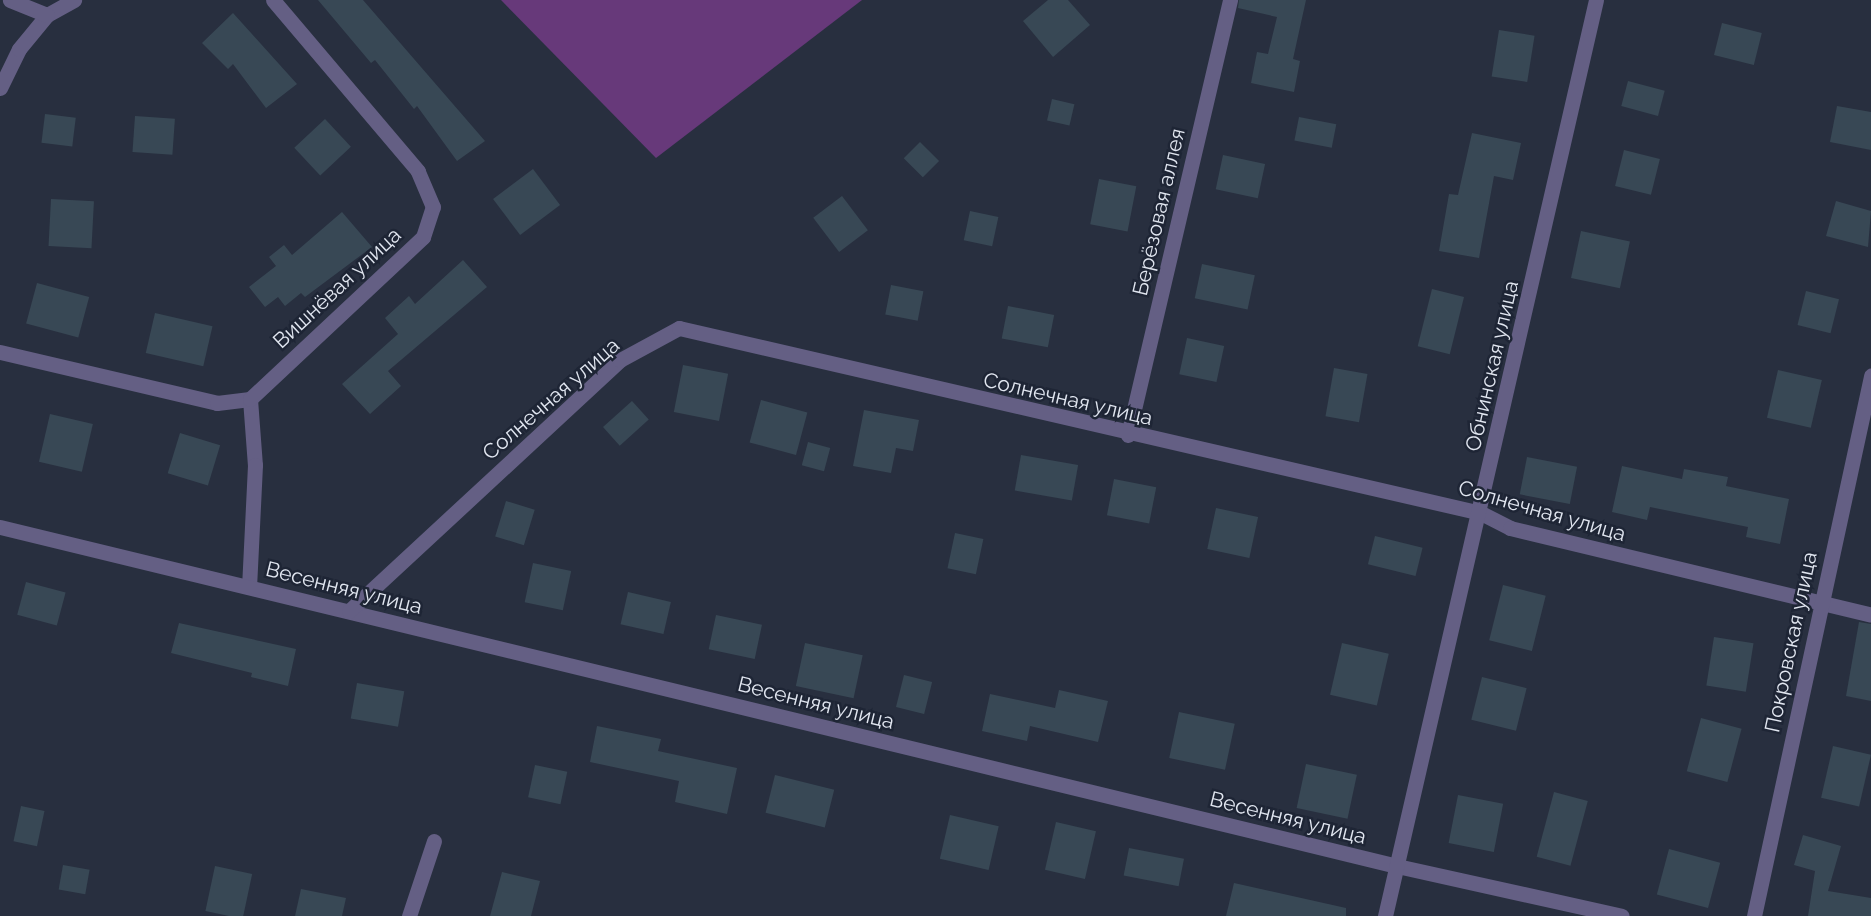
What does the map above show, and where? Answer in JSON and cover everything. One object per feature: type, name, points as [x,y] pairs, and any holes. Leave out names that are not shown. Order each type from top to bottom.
[{"type":"street","points":[[10,0],[47,15]]},
{"type":"street","points":[[0,88],[19,49],[47,15],[74,0]]},
{"type":"street","name":"Вишнёвая улица","points":[[250,399],[423,237],[433,207],[418,171],[273,0]]},
{"type":"street","name":"Берёзовая аллея","points":[[1128,435],[1230,0]]},
{"type":"street","name":"Обнинская улица","points":[[1385,916],[1481,513],[1596,0]]},
{"type":"street","name":"Солнечная улица","points":[[349,611],[620,360],[679,328],[1128,435],[1481,513],[1510,528],[1820,605],[1871,615]]},
{"type":"street","points":[[0,352],[218,403],[250,399],[255,465],[249,587]]},
{"type":"street","name":"Покровская улица","points":[[1754,916],[1871,376]]},
{"type":"street","name":"Весенняя улица","points":[[0,527],[1397,866],[1622,916]]},
{"type":"street","points":[[409,916],[434,841]]},
{"type":"shaded area","points":[[501,0],[862,0],[656,158]]},
{"type":"building","points":[[318,0],[363,0],[485,141],[457,161],[417,106],[414,109],[375,60],[371,63]]},
{"type":"building","points":[[1048,0],[1068,0],[1090,25],[1053,57],[1023,21]]},
{"type":"building","points":[[1239,0],[1306,0],[1293,59],[1300,61],[1294,92],[1251,83],[1257,52],[1268,54],[1277,17],[1238,8]]},
{"type":"building","points":[[233,13],[297,84],[266,108],[233,64],[228,69],[202,43]]},
{"type":"building","points":[[1722,23],[1762,33],[1754,65],[1714,55]]},
{"type":"building","points":[[1499,30],[1535,36],[1527,82],[1492,76]]},
{"type":"building","points":[[1628,81],[1665,91],[1658,116],[1621,106]]},
{"type":"building","points":[[1052,99],[1074,104],[1069,126],[1047,120]]},
{"type":"building","points":[[1837,106],[1871,112],[1871,150],[1830,142]]},
{"type":"building","points":[[45,114],[76,118],[72,147],[41,143]]},
{"type":"building","points":[[135,116],[175,119],[172,155],[132,152]]},
{"type":"building","points":[[1299,117],[1336,124],[1332,148],[1294,141]]},
{"type":"building","points":[[325,119],[351,147],[320,175],[294,148]]},
{"type":"building","points":[[1472,133],[1521,143],[1513,180],[1494,176],[1479,258],[1439,251],[1449,194],[1458,195]]},
{"type":"building","points":[[920,142],[939,161],[923,177],[904,158]]},
{"type":"building","points":[[1624,150],[1660,159],[1651,195],[1615,186]]},
{"type":"building","points":[[1223,155],[1265,164],[1258,198],[1216,189]]},
{"type":"building","points":[[533,169],[560,205],[520,235],[493,199]]},
{"type":"building","points":[[1099,179],[1136,186],[1128,231],[1090,224]]},
{"type":"building","points":[[842,196],[868,230],[839,252],[813,218]]},
{"type":"building","points":[[51,199],[94,201],[91,248],[49,246]]},
{"type":"building","points":[[1836,201],[1871,211],[1868,247],[1826,236]]},
{"type":"building","points":[[970,211],[998,217],[992,246],[964,240]]},
{"type":"building","points":[[342,212],[372,247],[305,297],[301,293],[285,306],[278,297],[265,307],[249,287],[276,266],[269,257],[284,245],[292,255]]},
{"type":"building","points":[[1581,231],[1630,241],[1620,288],[1571,278]]},
{"type":"building","points":[[463,260],[487,287],[388,371],[401,386],[370,414],[342,384],[398,334],[385,318],[409,296],[415,304]]},
{"type":"building","points":[[1202,264],[1255,275],[1248,309],[1195,298]]},
{"type":"building","points":[[37,283],[89,297],[78,338],[26,324]]},
{"type":"building","points":[[891,285],[923,291],[918,321],[885,314]]},
{"type":"building","points":[[1432,289],[1464,297],[1450,354],[1418,346]]},
{"type":"building","points":[[1806,291],[1839,299],[1831,333],[1798,325]]},
{"type":"building","points":[[1008,306],[1054,315],[1048,347],[1002,338]]},
{"type":"building","points":[[155,313],[212,326],[203,366],[146,353]]},
{"type":"building","points":[[1187,338],[1224,346],[1216,382],[1179,374]]},
{"type":"building","points":[[683,365],[728,374],[719,421],[674,412]]},
{"type":"building","points":[[1334,368],[1367,374],[1359,422],[1325,416]]},
{"type":"building","points":[[1778,370],[1822,380],[1811,428],[1767,418]]},
{"type":"building","points":[[761,400],[807,412],[796,455],[750,443]]},
{"type":"building","points":[[632,401],[649,420],[620,446],[603,427]]},
{"type":"building","points":[[864,410],[919,420],[913,451],[896,448],[891,473],[853,466]]},
{"type":"building","points":[[50,414],[93,424],[82,472],[39,462]]},
{"type":"building","points":[[180,433],[220,445],[208,485],[168,473]]},
{"type":"building","points":[[808,442],[830,448],[824,471],[802,465]]},
{"type":"building","points":[[1021,455],[1078,465],[1072,501],[1015,490]]},
{"type":"building","points":[[1527,457],[1577,467],[1570,504],[1520,494]]},
{"type":"building","points":[[1622,466],[1682,479],[1684,469],[1728,477],[1726,486],[1789,499],[1780,544],[1746,537],[1748,527],[1650,507],[1647,520],[1612,512]]},
{"type":"building","points":[[1114,479],[1156,487],[1149,524],[1107,515]]},
{"type":"building","points":[[506,501],[535,510],[524,545],[495,536]]},
{"type":"building","points":[[1216,508],[1258,517],[1249,558],[1207,549]]},
{"type":"building","points":[[955,533],[983,539],[976,574],[948,568]]},
{"type":"building","points":[[1375,536],[1423,548],[1416,576],[1368,564]]},
{"type":"building","points":[[533,563],[571,571],[563,610],[525,602]]},
{"type":"building","points":[[26,582],[66,593],[57,625],[17,615]]},
{"type":"building","points":[[1503,585],[1546,596],[1532,651],[1489,640]]},
{"type":"building","points":[[628,592],[671,602],[663,634],[621,624]]},
{"type":"building","points":[[716,615],[762,625],[755,659],[709,649]]},
{"type":"building","points":[[1859,622],[1871,624],[1871,701],[1846,696]]},
{"type":"building","points":[[179,623],[296,649],[288,686],[251,677],[252,673],[171,653]]},
{"type":"building","points":[[1714,637],[1754,643],[1746,692],[1706,685]]},
{"type":"building","points":[[805,643],[863,655],[854,698],[796,686]]},
{"type":"building","points":[[1342,643],[1389,654],[1377,705],[1330,695]]},
{"type":"building","points":[[904,675],[932,682],[924,714],[896,707]]},
{"type":"building","points":[[1482,677],[1527,688],[1516,731],[1471,720]]},
{"type":"building","points":[[357,683],[404,691],[398,727],[351,718]]},
{"type":"building","points":[[1059,690],[1108,701],[1098,742],[1030,726],[1027,741],[982,731],[990,694],[1055,708]]},
{"type":"building","points":[[1179,712],[1235,724],[1225,770],[1169,758]]},
{"type":"building","points":[[1701,718],[1742,729],[1727,782],[1687,771]]},
{"type":"building","points":[[597,726],[661,739],[658,751],[737,768],[727,814],[675,802],[679,781],[590,762]]},
{"type":"building","points":[[1833,746],[1871,755],[1859,806],[1821,798]]},
{"type":"building","points":[[1306,764],[1357,775],[1348,819],[1297,808]]},
{"type":"building","points":[[535,765],[567,772],[560,804],[528,797]]},
{"type":"building","points":[[775,775],[834,790],[825,828],[766,813]]},
{"type":"building","points":[[1554,792],[1588,801],[1570,866],[1537,857]]},
{"type":"building","points":[[1458,795],[1503,804],[1494,852],[1449,843]]},
{"type":"building","points":[[21,806],[44,811],[37,846],[14,841]]},
{"type":"building","points":[[950,815],[999,826],[989,870],[940,859]]},
{"type":"building","points":[[1056,822],[1096,831],[1085,879],[1045,870]]},
{"type":"building","points":[[1803,835],[1841,846],[1828,891],[1871,898],[1871,916],[1808,916],[1815,871],[1794,865]]},
{"type":"building","points":[[1129,848],[1184,859],[1179,886],[1124,875]]},
{"type":"building","points":[[1669,849],[1720,863],[1708,908],[1657,894]]},
{"type":"building","points":[[63,865],[90,870],[85,894],[59,890]]},
{"type":"building","points":[[215,866],[252,874],[243,916],[229,916],[205,911]]},
{"type":"building","points":[[502,872],[540,881],[531,916],[490,916]]},
{"type":"building","points":[[1234,883],[1346,908],[1346,916],[1226,916]]},
{"type":"building","points":[[301,889],[346,898],[342,916],[295,916]]}]
